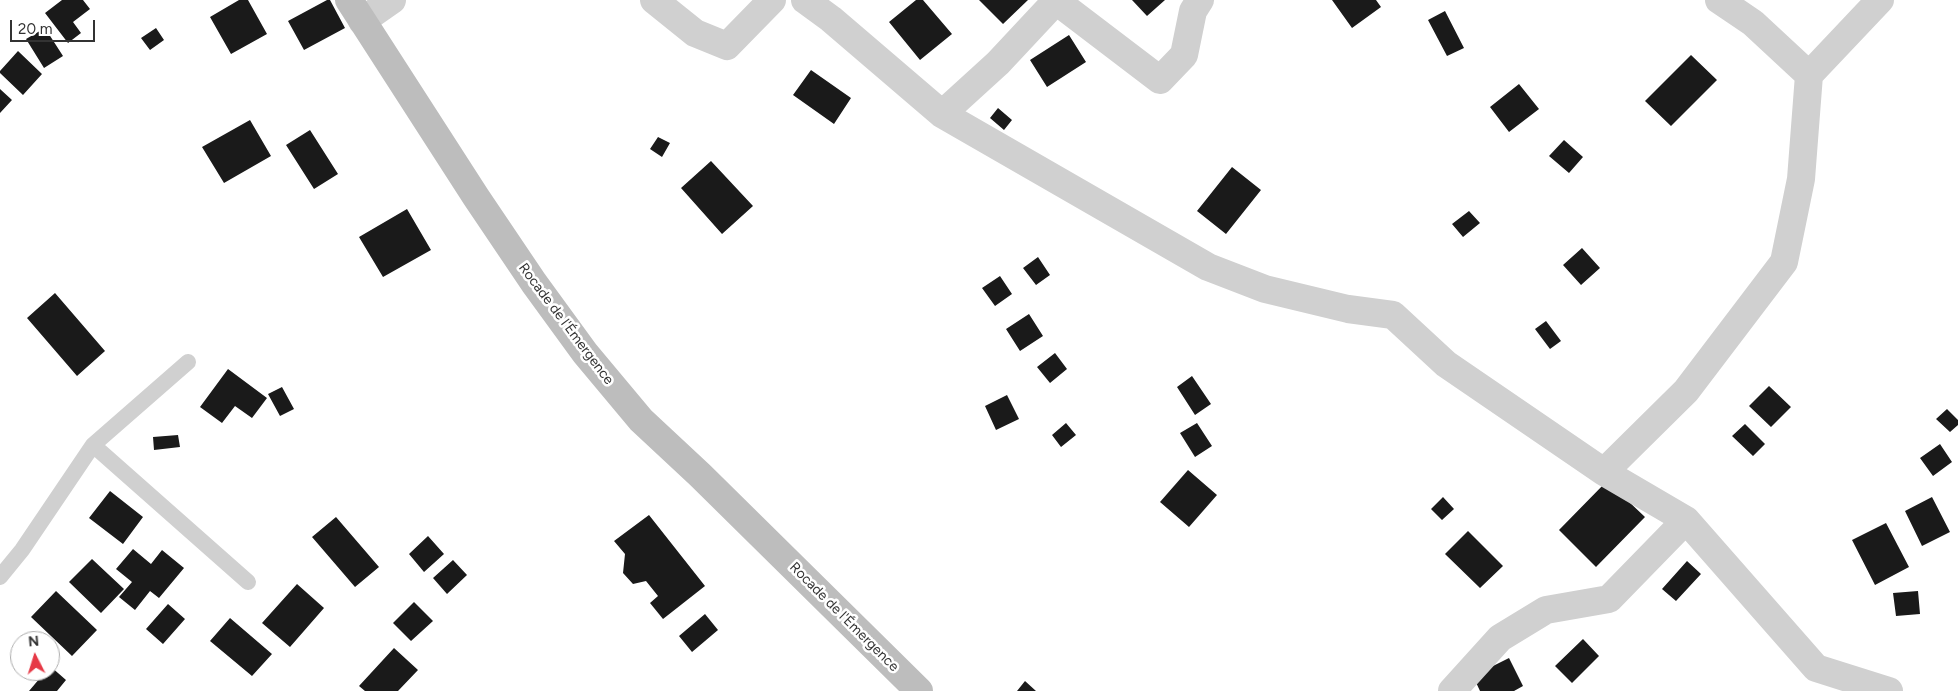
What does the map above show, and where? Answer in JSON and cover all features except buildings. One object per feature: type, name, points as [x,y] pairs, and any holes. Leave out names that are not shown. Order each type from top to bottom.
[{"type":"street","points":[[355,11],[392,0]]},
{"type":"street","points":[[654,0],[695,33],[727,46],[772,0]]},
{"type":"street","points":[[805,0],[831,19],[942,114],[1208,268],[1265,289],[1348,309],[1393,315],[1446,364],[1604,472],[1686,520],[1816,668],[1889,691]]},
{"type":"street","points":[[942,114],[998,64],[1056,0],[1160,80],[1184,55],[1193,11],[1200,0]]},
{"type":"street","points":[[1720,0],[1753,23],[1809,75]]},
{"type":"street","points":[[1604,472],[1686,390],[1784,262],[1801,179],[1809,75],[1880,0]]},
{"type":"street","name":"Rocade de l'Émergence","points":[[355,11],[481,205],[584,353],[641,420],[700,475],[919,691]]},
{"type":"street","points":[[1452,691],[1500,638],[1546,610],[1609,599],[1686,520]]},
{"type":"lane","points":[[0,577],[22,550],[93,445],[188,362]]},
{"type":"lane","points":[[93,445],[248,582]]}]
